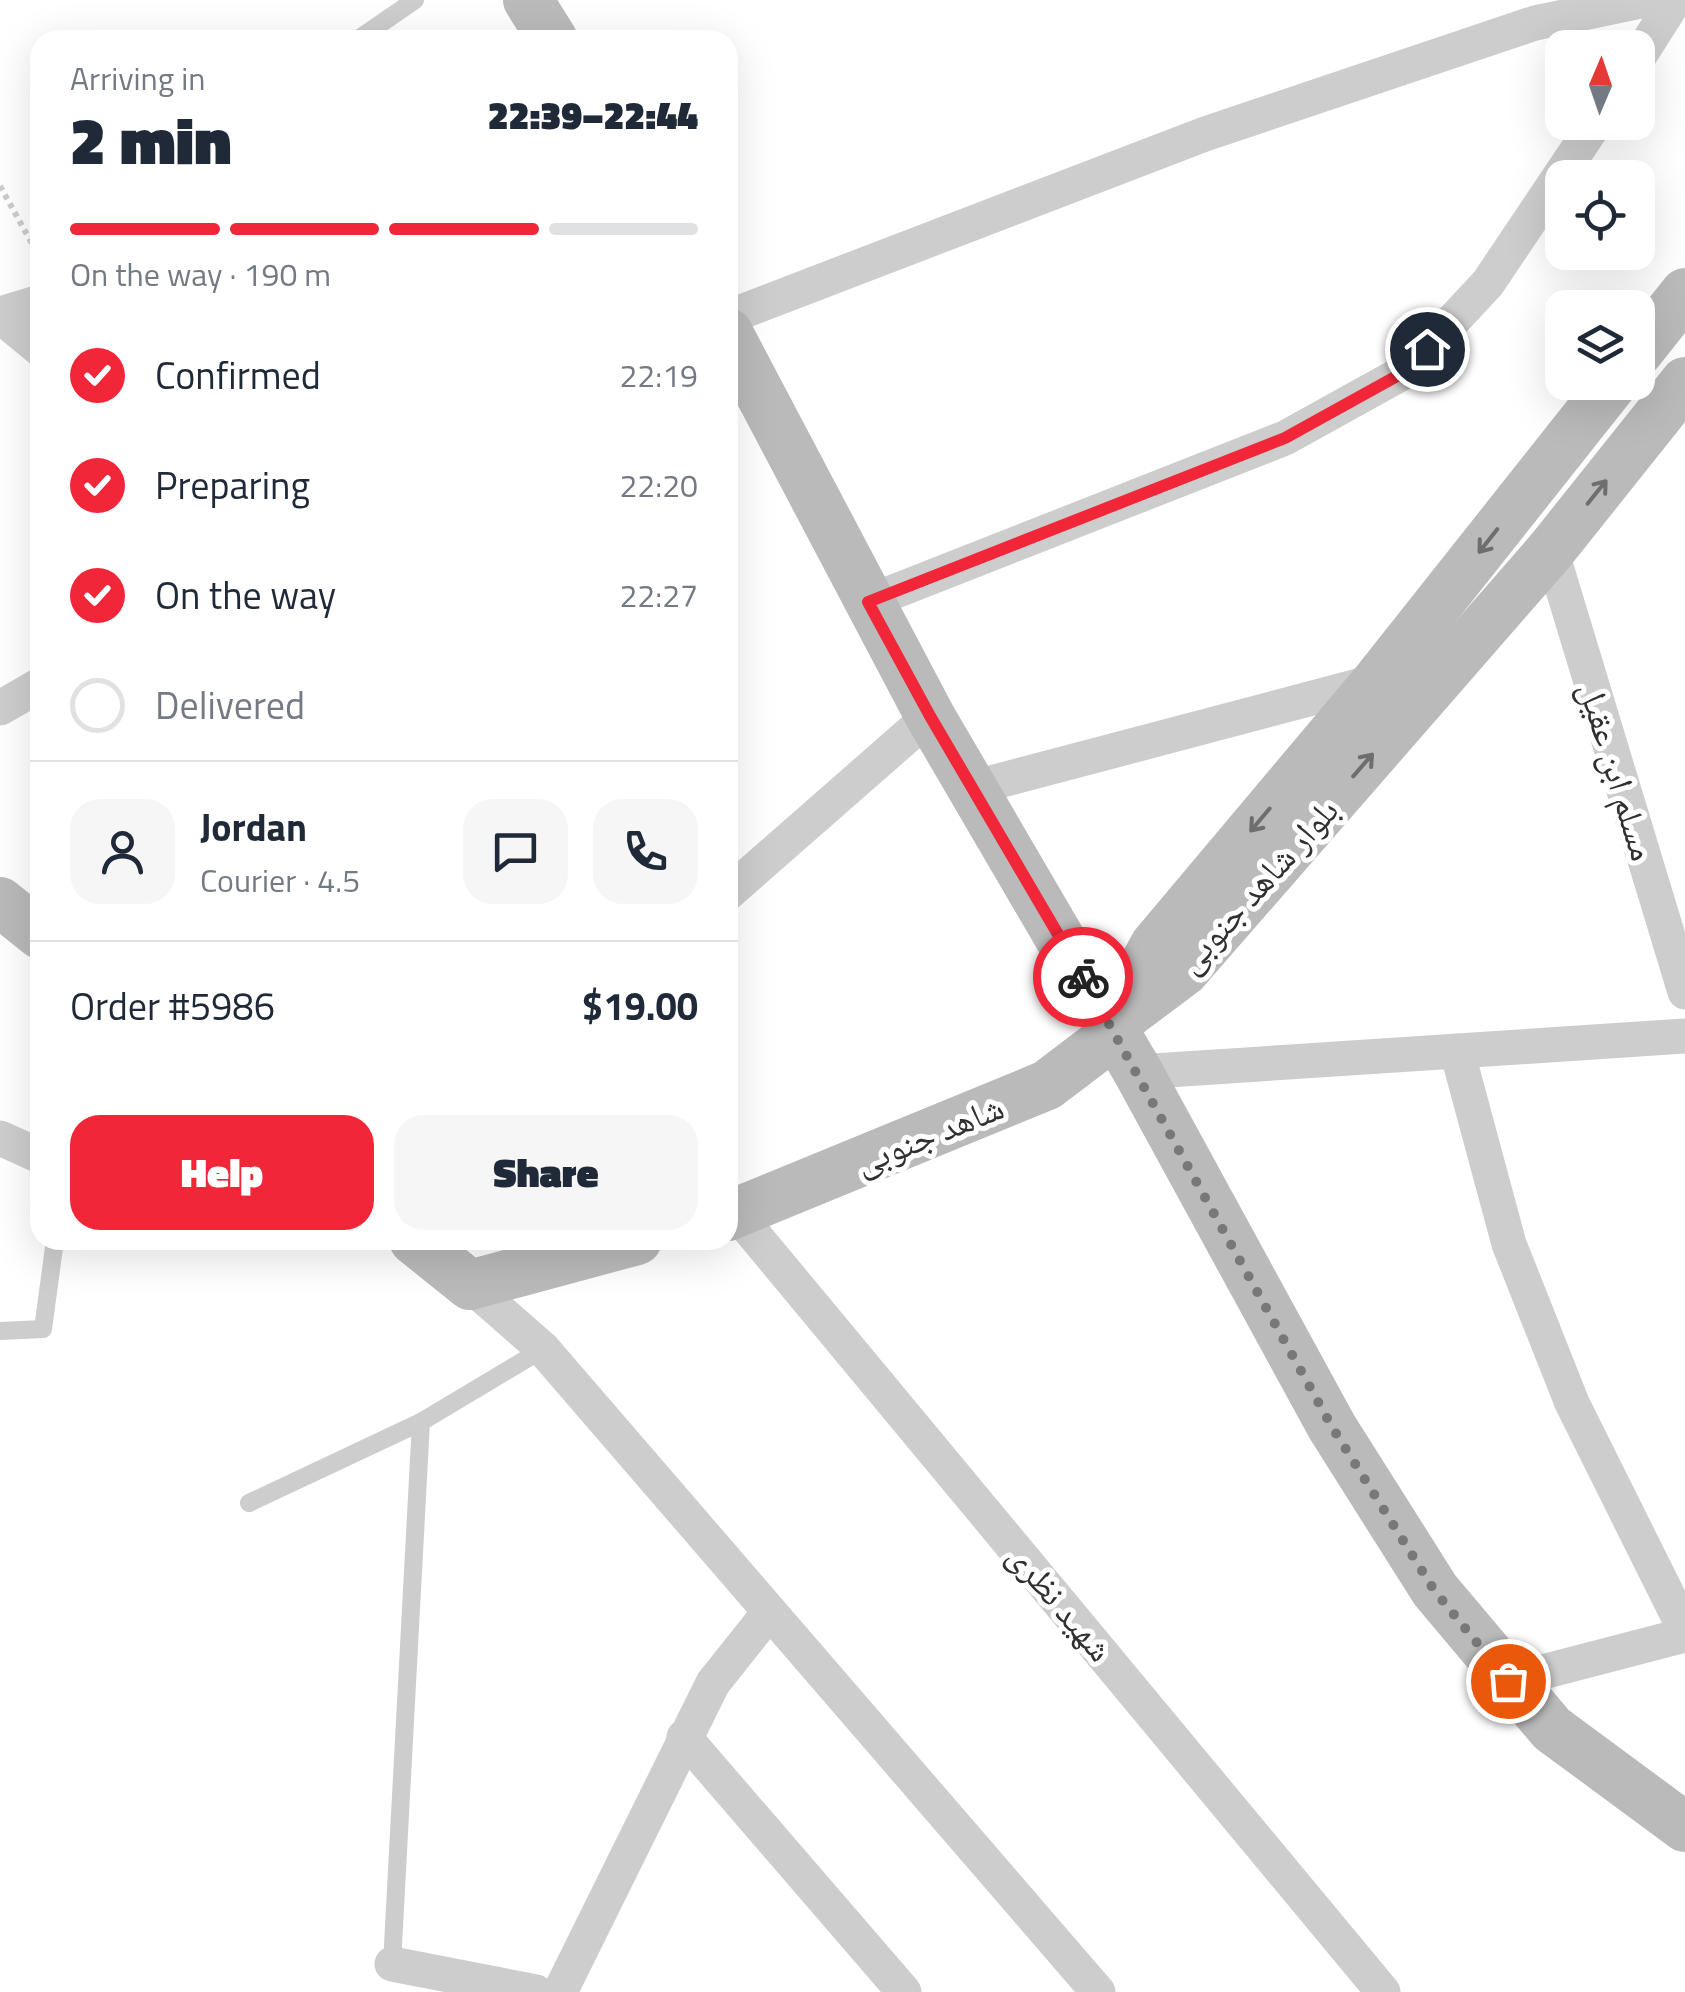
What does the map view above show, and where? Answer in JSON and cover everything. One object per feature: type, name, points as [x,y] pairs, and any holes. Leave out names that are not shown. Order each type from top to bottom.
[{"type":"street","points":[[528,0],[548,30]]},
{"type":"street","points":[[738,312],[1205,134],[1534,23],[1644,0]]},
{"type":"street","points":[[1655,31],[1675,0]]},
{"type":"street","points":[[868,602],[1285,438],[1406,371],[1488,283],[1584,140]]},
{"type":"street","points":[[1655,330],[1685,292]]},
{"type":"street","points":[[0,315],[30,305]]},
{"type":"street","points":[[0,315],[30,340]]},
{"type":"street","points":[[738,352],[930,716],[1112,1025],[1332,1427],[1434,1590],[1552,1729],[1685,1827]]},
{"type":"street","name":"بلوار شاهد جنوبی","points":[[1112,1025],[1184,971],[1551,550],[1685,382]]},
{"type":"street","name":"بلوار شاهد جنوبی","points":[[1112,1025],[1154,946],[1377,681],[1600,400]]},
{"type":"street","name":"مسلم ابن عقیل","points":[[1551,550],[1685,992]]},
{"type":"street","points":[[972,788],[1377,681]]},
{"type":"street","points":[[0,708],[30,691]]},
{"type":"street","points":[[738,884],[930,716]]},
{"type":"street","points":[[0,902],[30,925]]},
{"type":"street","name":"شاهد جنوبی","points":[[738,1212],[1047,1085],[1101,1044],[1112,1025]]},
{"type":"street","points":[[1138,1072],[1685,1036]]},
{"type":"street","points":[[1458,1050],[1509,1244],[1572,1403],[1685,1632],[1508,1681]]},
{"type":"street","points":[[0,1138],[30,1152]]},
{"type":"street","name":"شهید نظری","points":[[738,1221],[1383,1992]]},
{"type":"street","points":[[426,1250],[542,1349],[1098,1992]]},
{"type":"street","points":[[470,1285],[600,1250]]},
{"type":"street","points":[[560,1992],[684,1737],[714,1683],[768,1614]]},
{"type":"street","points":[[684,1737],[904,1992]]},
{"type":"street","points":[[392,1964],[536,1992]]},
{"type":"lane","points":[[372,30],[415,0]]},
{"type":"lane","points":[[0,1332],[43,1329],[54,1250]]},
{"type":"lane","points":[[249,1503],[420,1422],[542,1349]]},
{"type":"lane","points":[[392,1964],[420,1422]]},
{"type":"path","points":[[0,186],[30,240]]},
{"type":"way so far","points":[[1083,977],[1332,1427],[1434,1590],[1508,1681]]},
{"type":"route","points":[[1083,977],[868,602],[1285,438],[1406,371],[1427,349]]}]
